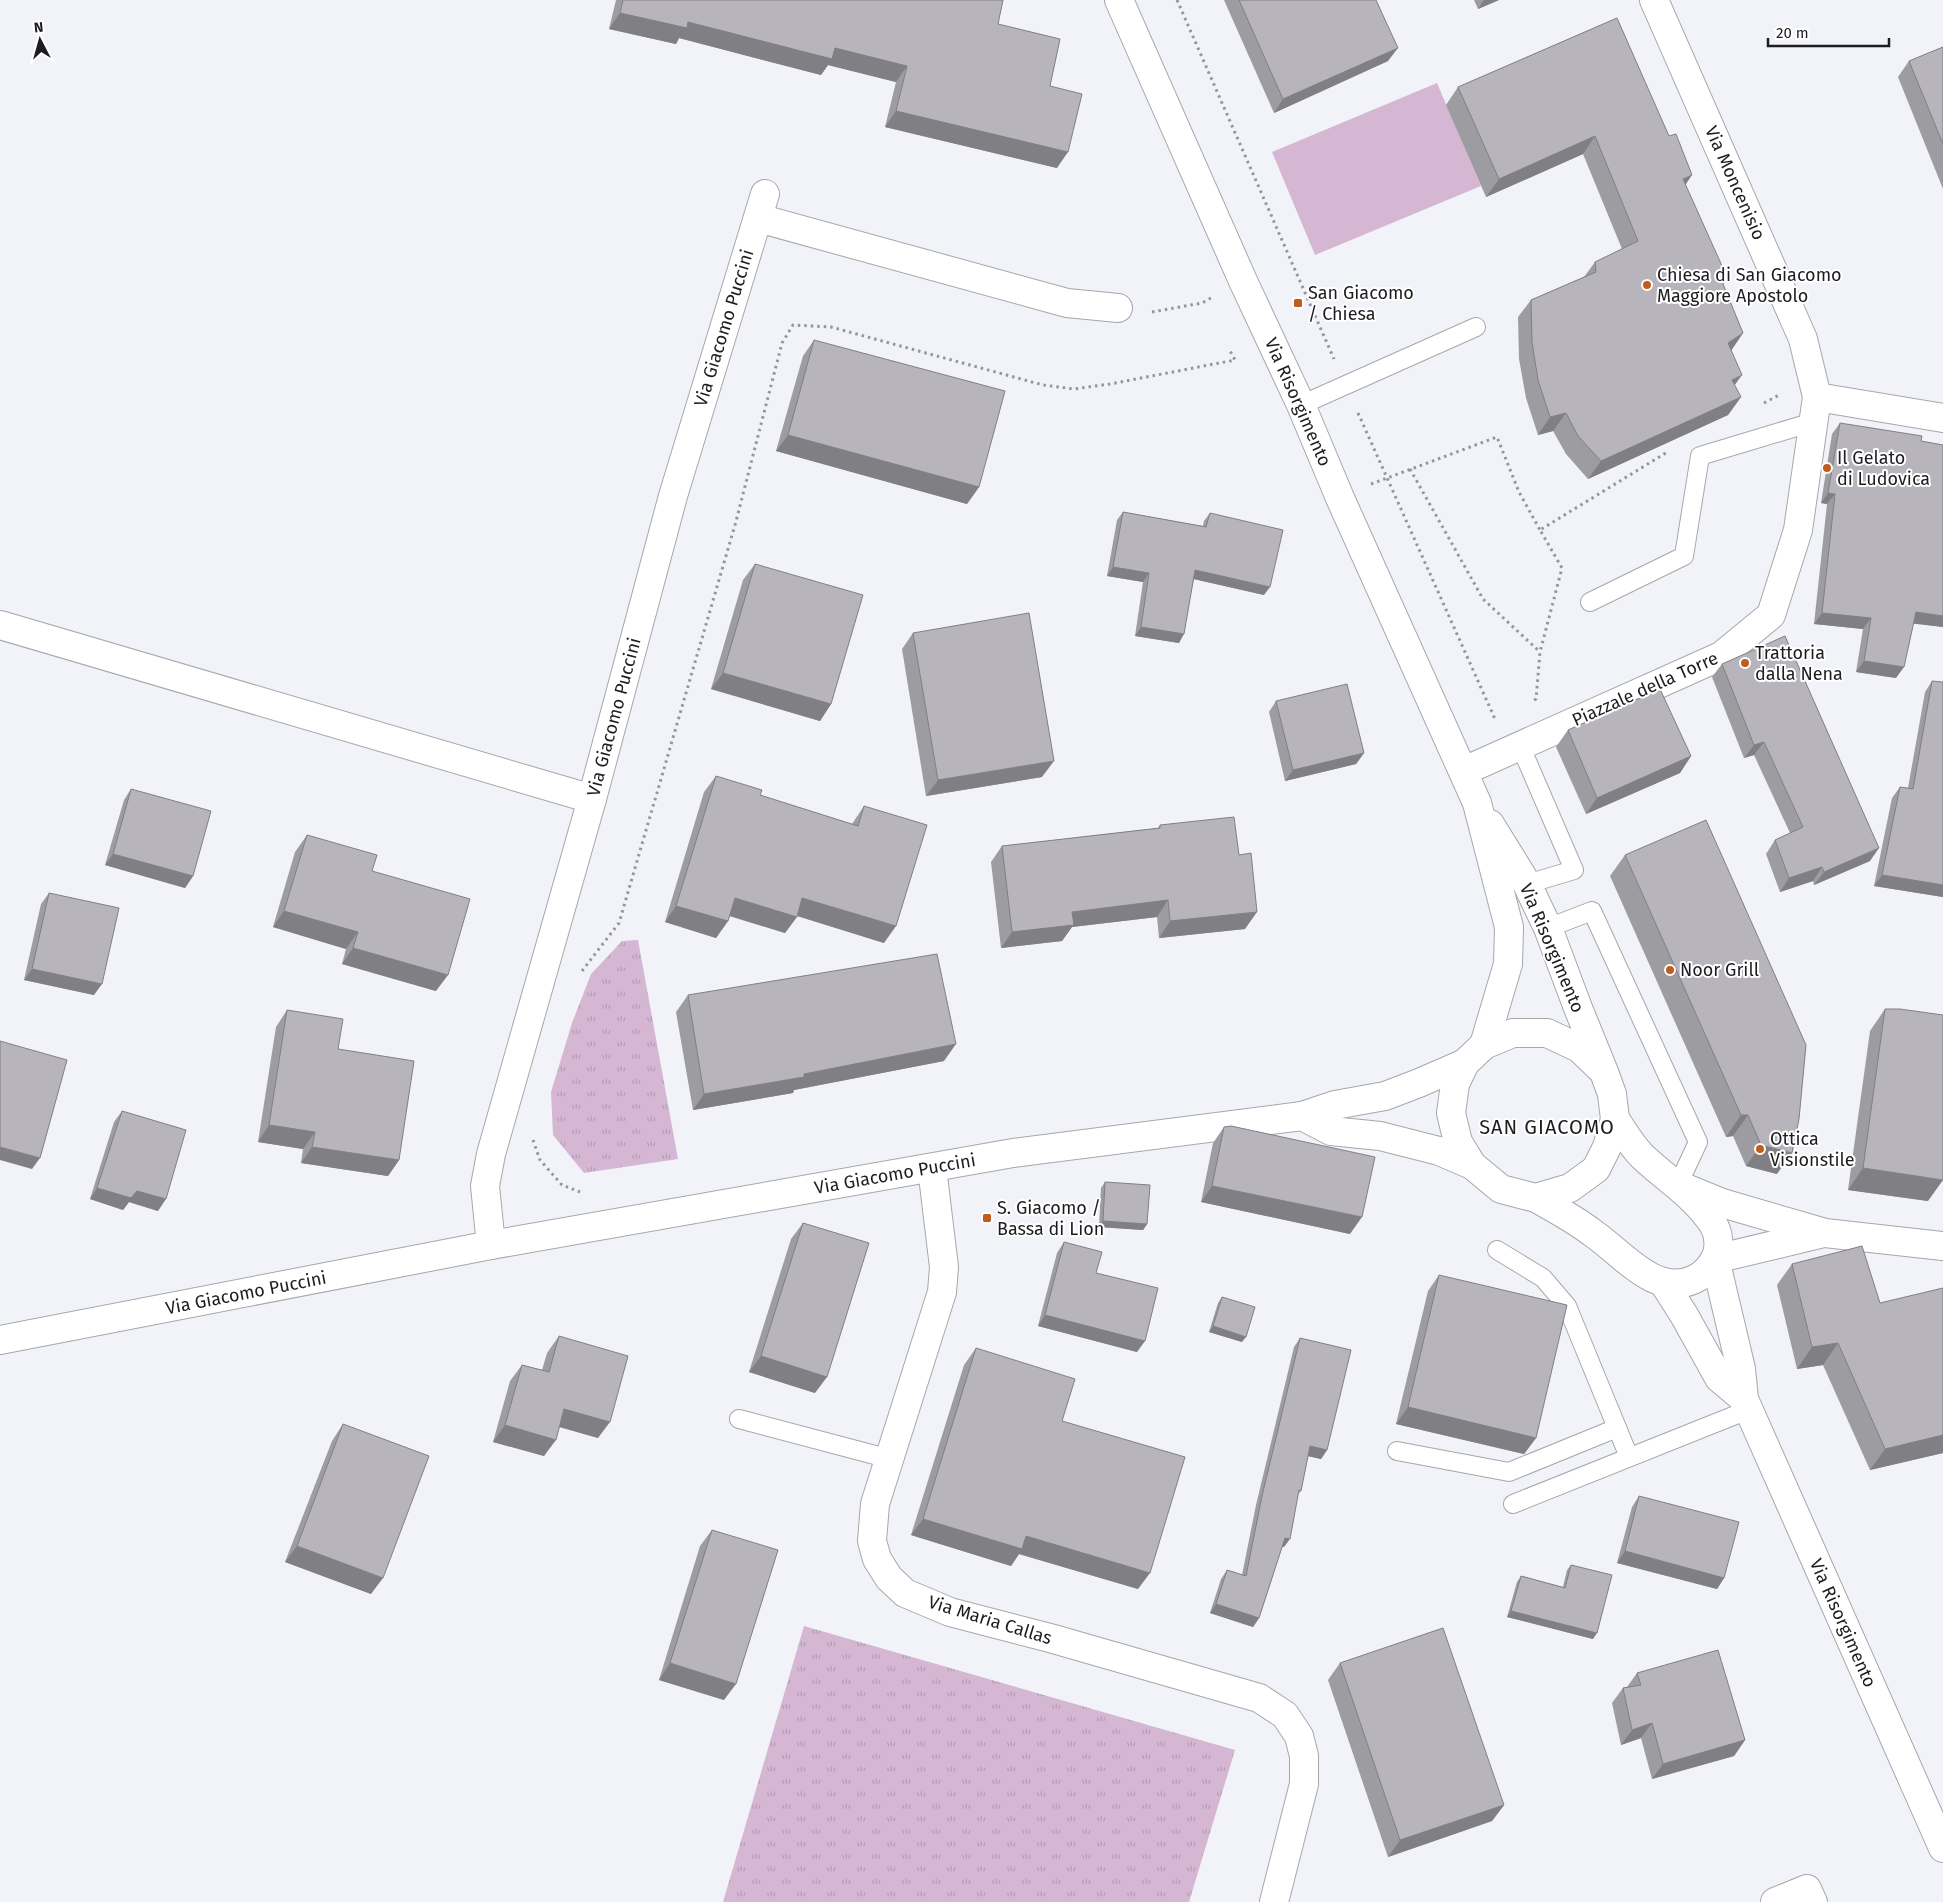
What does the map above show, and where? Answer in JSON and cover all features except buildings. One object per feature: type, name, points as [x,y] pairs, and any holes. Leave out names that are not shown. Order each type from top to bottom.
[{"type":"street","name":"Via Risorgimento","points":[[1119,0],[1477,803],[1509,928],[1508,964],[1475,1054]]},
{"type":"street","name":"Via Moncenisio","points":[[1654,0],[1803,339],[1815,409]]},
{"type":"street","name":"Via Giacomo Puccini","points":[[491,1245],[485,1186],[491,1154],[592,799],[673,496],[762,206],[1067,303],[1118,308]]},
{"type":"street","points":[[1815,409],[1943,418]]},
{"type":"street","name":"Piazzale della Torre","points":[[1464,771],[1721,656],[1771,615],[1798,530],[1815,409]]},
{"type":"street","points":[[0,625],[592,799]]},
{"type":"street","name":"Via Risorgimento","points":[[1477,803],[1527,884],[1548,928],[1604,1072]]},
{"type":"street","points":[[1302,1116],[1331,1131],[1380,1136],[1439,1151],[1472,1165],[1501,1189],[1536,1198],[1570,1188],[1596,1169],[1607,1147],[1615,1119],[1612,1094],[1604,1072],[1579,1048],[1547,1033],[1513,1033],[1475,1054],[1454,1084],[1451,1113],[1458,1142],[1472,1165]]},
{"type":"street","name":"Via Giacomo Puccini","points":[[0,1340],[491,1245],[1013,1153],[1302,1116],[1335,1104],[1384,1096],[1419,1084],[1475,1054]]},
{"type":"street","name":"Via Risorgimento","points":[[1536,1198],[1596,1234],[1627,1261],[1663,1282],[1679,1284],[1690,1282],[1708,1271],[1714,1259],[1718,1241],[1714,1226],[1678,1185],[1644,1158],[1633,1146],[1615,1119]]},
{"type":"street","name":"Via Maria Callas","points":[[932,1168],[944,1267],[942,1292],[876,1504],[872,1541],[877,1559],[889,1578],[905,1593],[950,1612],[1050,1638],[1259,1698],[1285,1715],[1299,1736],[1304,1756],[1304,1784],[1274,1902]]},
{"type":"street","points":[[1678,1185],[1722,1203],[1825,1233],[1943,1246]]},
{"type":"street","points":[[1714,1259],[1825,1233]]},
{"type":"street","name":"Via Risorgimento","points":[[1714,1259],[1741,1369],[1746,1405],[1943,1848]]},
{"type":"street","name":"Via Risorgimento","points":[[1663,1282],[1684,1315],[1719,1378],[1746,1405]]},
{"type":"street","points":[[1775,1902],[1807,1888],[1813,1902]]},
{"type":"lane","points":[[1301,405],[1476,327]]},
{"type":"lane","points":[[1590,602],[1684,556],[1700,456],[1815,409]]},
{"type":"lane","points":[[1520,745],[1574,870],[1527,884]]},
{"type":"lane","points":[[1548,928],[1592,911],[1698,1142],[1678,1185]]},
{"type":"lane","points":[[1497,1250],[1543,1278],[1567,1306],[1629,1457]]},
{"type":"lane","points":[[1512,1504],[1629,1457],[1746,1405]]},
{"type":"lane","points":[[739,1419],[890,1459]]},
{"type":"lane","points":[[1397,1451],[1509,1472],[1617,1428]]},
{"type":"path","points":[[1118,308],[1155,312],[1202,302],[1243,281]]},
{"type":"path","points":[[576,978],[619,923],[735,525],[782,343],[793,325],[831,327],[1043,385],[1074,389],[1110,384],[1234,360],[1228,349]]},
{"type":"path","points":[[1757,406],[1782,394]]},
{"type":"path","points":[[1340,498],[1410,468],[1497,437],[1519,492],[1562,568],[1540,652],[1536,699],[1528,703]]},
{"type":"path","points":[[1540,530],[1675,448]]},
{"type":"path","points":[[1410,468],[1482,599],[1540,652]]},
{"type":"path","points":[[1495,718],[1503,714]]},
{"type":"path","points":[[531,1136],[540,1160],[562,1185],[584,1194]]},
{"type":"green space","points":[[1437,83],[1481,186],[1315,255],[1272,152]]},
{"type":"green space","points":[[638,940],[678,1159],[584,1173],[553,1135],[551,1092],[572,1023],[591,974],[622,941]]},
{"type":"green space","points":[[804,1626],[1235,1750],[1189,1902],[723,1902]]},
{"type":"place","name":"Chiesa di San Giacomo Maggiore Apostolo","points":[[1647,285]]},
{"type":"place","name":"San Giacomo / Chiesa","points":[[1298,303]]},
{"type":"place","name":"Il Gelato di Ludovica","points":[[1827,468]]},
{"type":"place","name":"Trattoria dalla Nena","points":[[1745,663]]},
{"type":"place","name":"Noor Grill","points":[[1670,970]]},
{"type":"place","name":"Ottica Visionstile","points":[[1760,1149]]},
{"type":"place","name":"S. Giacomo / Bassa di Lion","points":[[987,1218]]},
{"type":"district","name":"SAN GIACOMO","points":[[1547,1127]]}]
